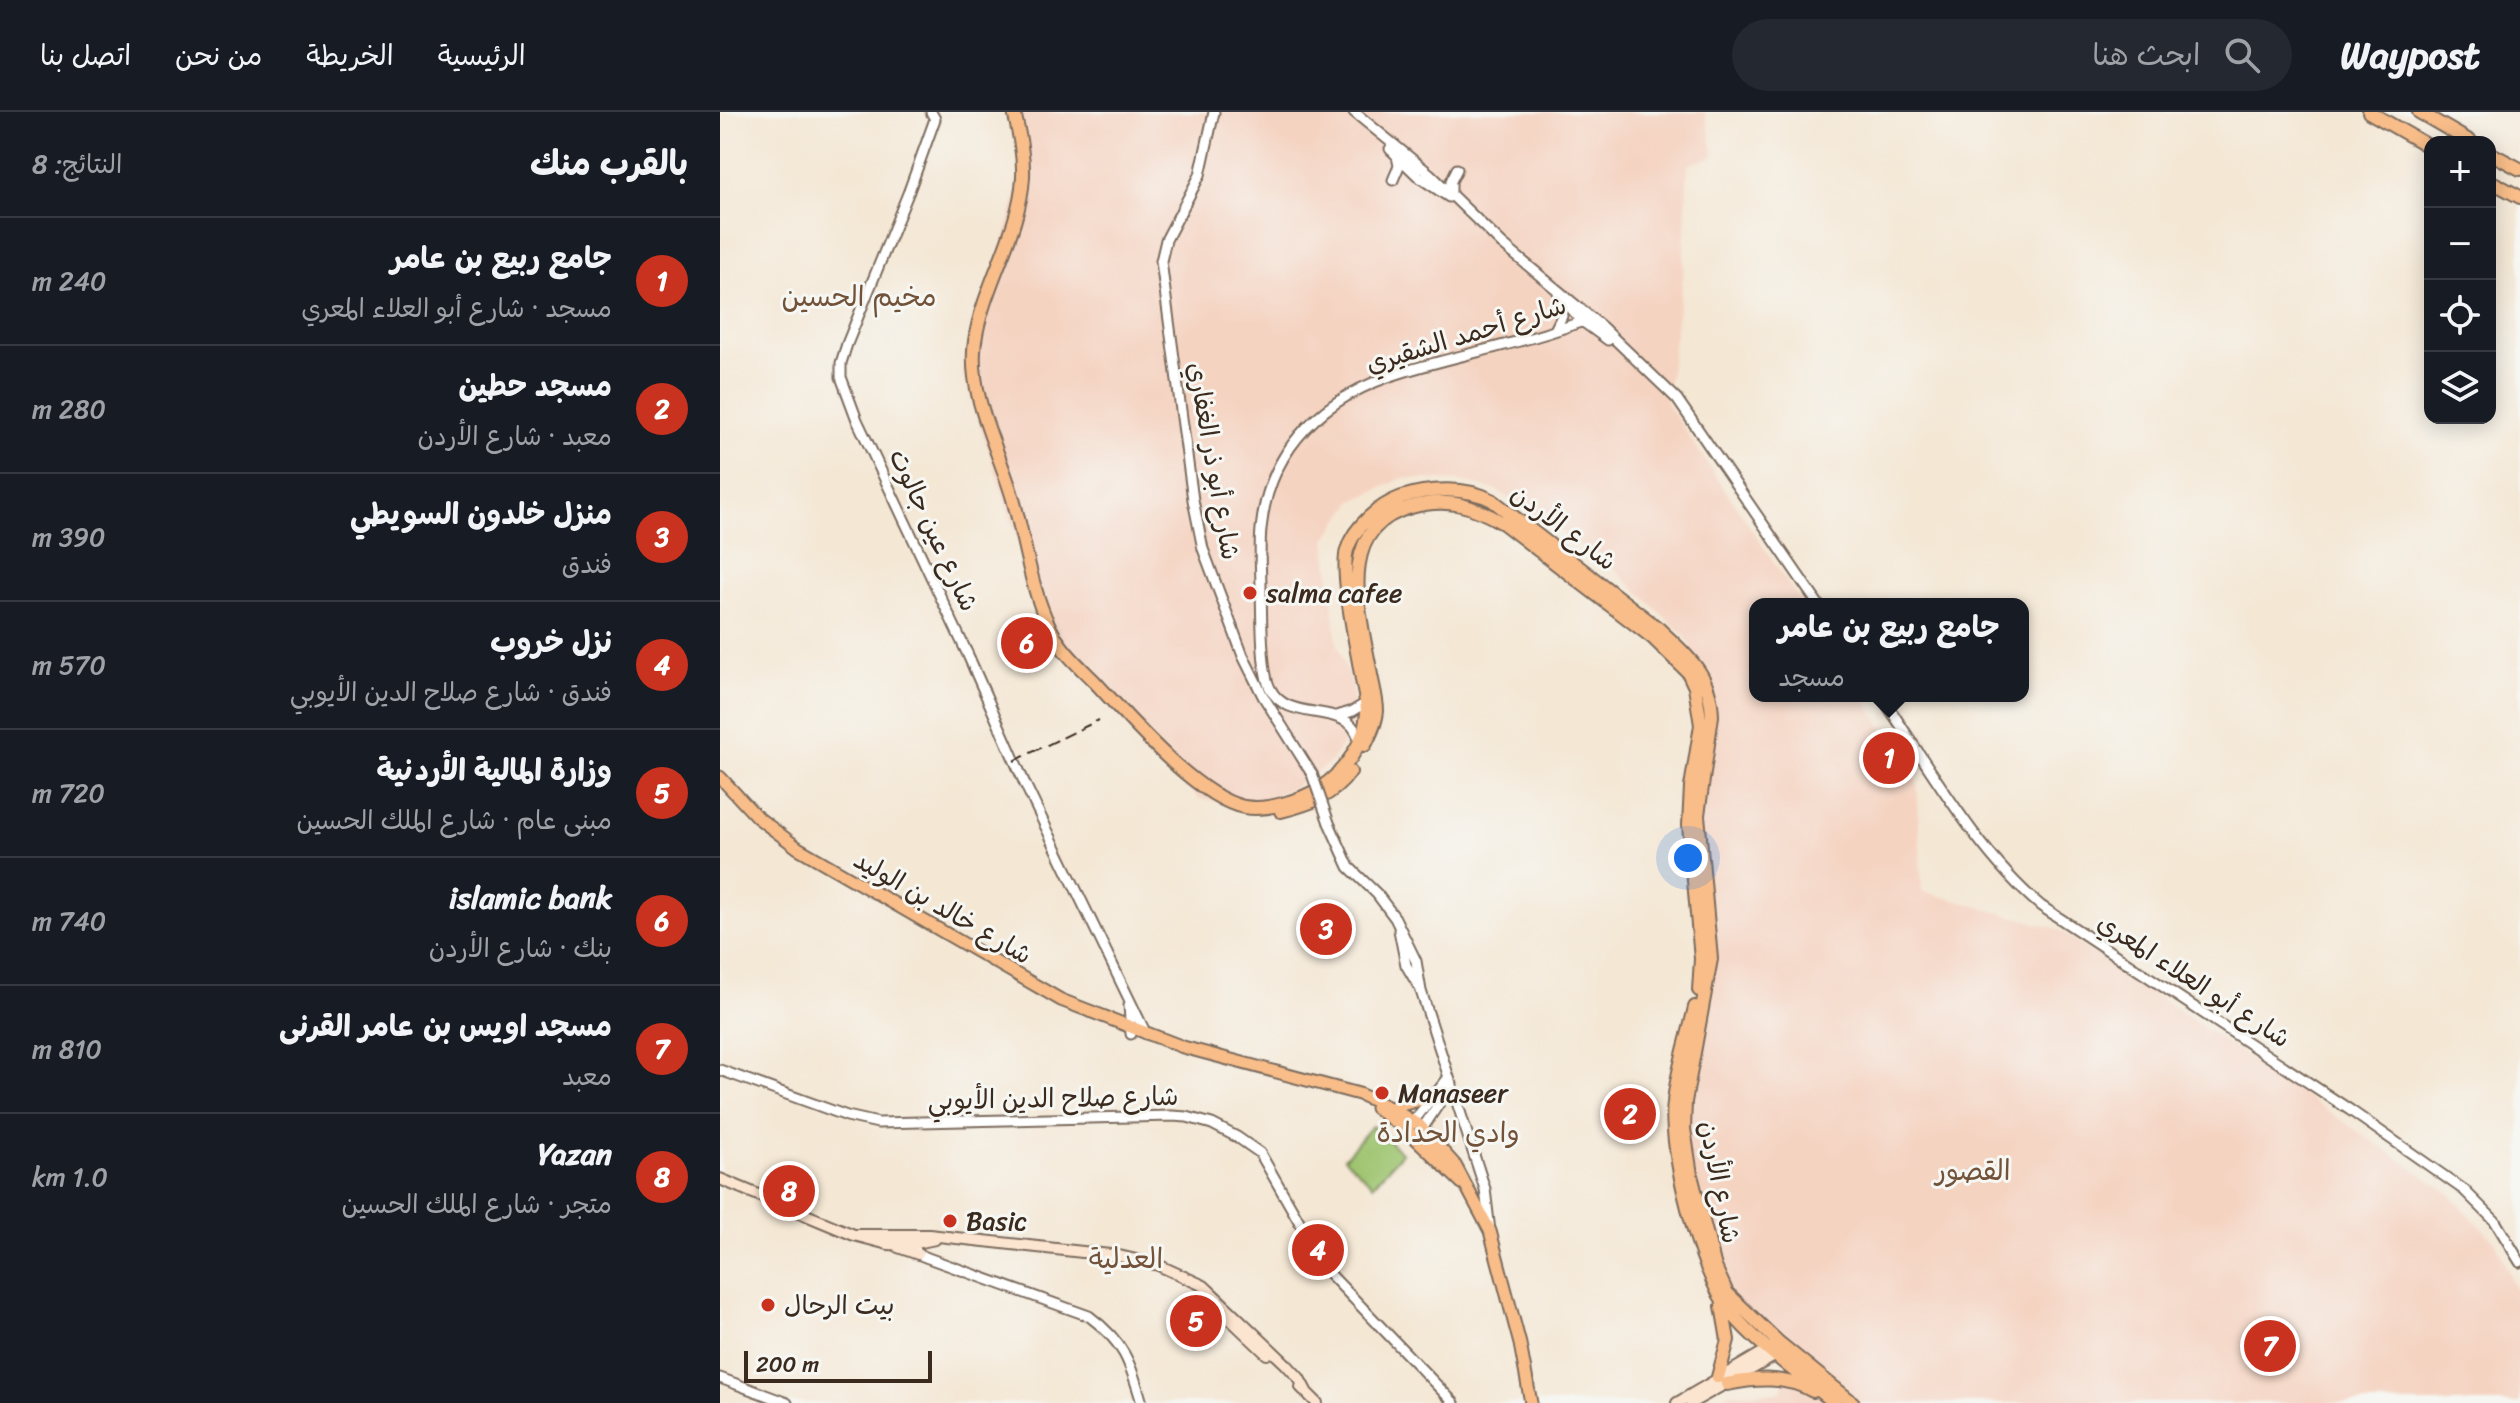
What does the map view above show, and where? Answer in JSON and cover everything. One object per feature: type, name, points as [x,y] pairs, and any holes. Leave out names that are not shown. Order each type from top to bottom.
[{"type":"highway","name":"شارع الأردن","points":[[1011,112],[1017,153],[1016,184],[972,326],[968,355],[969,383],[982,432],[997,465],[1033,603],[1043,626],[1059,652],[1106,698],[1167,767],[1229,809],[1263,815],[1301,806],[1334,789],[1348,775],[1366,744],[1377,706],[1362,627],[1358,573],[1362,548],[1366,537],[1380,520],[1416,506],[1451,502],[1464,504],[1503,523],[1573,568],[1679,648],[1702,675],[1709,691],[1712,716],[1698,815],[1710,968],[1686,1089],[1684,1129],[1691,1175],[1719,1279],[1778,1349],[1833,1402]]},
{"type":"highway","points":[[2369,112],[2424,144]]},
{"type":"highway","points":[[2419,112],[2461,136]]},
{"type":"highway","points":[[2496,156],[2520,169]]},
{"type":"highway","points":[[2496,184],[2520,197]]},
{"type":"highway","name":"شارع الأردن","points":[[1118,712],[1178,767],[1222,797],[1248,808],[1279,804],[1314,792],[1342,770],[1360,740],[1366,716],[1345,560],[1353,538],[1378,510],[1419,493],[1449,491],[1480,495],[1492,500],[1653,638],[1688,672],[1700,707],[1701,725],[1691,787],[1689,825],[1701,973],[1676,1089],[1674,1131],[1701,1256],[1720,1299],[1732,1315],[1853,1403]]},
{"type":"highway","points":[[1720,1299],[1728,1340],[1723,1381],[1779,1380],[1806,1387],[1833,1402]]},
{"type":"main road","name":"شارع خالد بن الوليد","points":[[720,777],[757,817],[798,848],[1061,1000],[1165,1042],[1334,1087],[1390,1108],[1455,1165],[1490,1231],[1520,1344],[1531,1403]]},
{"type":"main road","name":"شارع خالد بن الوليد","points":[[720,787],[750,818],[794,852],[1051,1000],[1089,1019],[1131,1030]]},
{"type":"main road","name":"شارع خالد بن الوليد","points":[[1334,1087],[1414,1129]]},
{"type":"main road","points":[[1390,1108],[1431,1097]]},
{"type":"main road","points":[[720,1179],[854,1235],[888,1244],[917,1245],[941,1237],[1135,1259],[1189,1278],[1204,1286],[1250,1339],[1299,1378],[1317,1403]]},
{"type":"main road","points":[[854,1235],[917,1245]]},
{"type":"main road","points":[[1691,1403],[1778,1349]]},
{"type":"main road","points":[[1677,1403],[1723,1381]]},
{"type":"street","name":"شارع عين جالوت","points":[[931,112],[935,117],[933,124],[847,344],[841,363],[841,377],[857,420],[1025,784],[1146,1035]]},
{"type":"street","name":"شارع أبو ذر الغفاري","points":[[1214,112],[1200,175],[1166,240],[1161,261],[1193,500],[1203,549],[1243,656],[1263,696],[1312,774],[1349,867],[1384,902],[1398,923],[1406,965],[1421,991],[1485,1189],[1490,1231]]},
{"type":"street","points":[[1354,112],[1419,177],[1453,196]]},
{"type":"street","points":[[1381,137],[1390,141],[1453,196],[1586,320],[1677,399],[1814,598]]},
{"type":"street","points":[[1393,180],[1399,166],[1397,156]]},
{"type":"street","points":[[1453,196],[1451,181],[1457,169]]},
{"type":"street","points":[[1553,332],[1562,316],[1560,294]]},
{"type":"street","name":"شارع أحمد الشقيري","points":[[1337,716],[1297,708],[1271,691],[1264,665],[1261,529],[1277,470],[1297,436],[1339,401],[1400,373],[1553,332],[1586,320]]},
{"type":"street","name":"شارع أبو العلاء المعري","points":[[1885,702],[1978,837],[2026,893],[2051,913],[2350,1110],[2464,1190],[2499,1226],[2520,1262]]},
{"type":"street","points":[[1337,716],[1366,703]]},
{"type":"street","points":[[1337,716],[1351,725],[1360,740]]},
{"type":"street","name":"شارع عين جالوت","points":[[1129,1002],[1131,1030]]},
{"type":"street","name":"شارع صلاح الدين الأيوبي","points":[[720,1070],[847,1116],[878,1123],[1172,1116],[1198,1119],[1225,1130],[1260,1153],[1328,1272],[1454,1403]]},
{"type":"street","points":[[1414,1129],[1431,1097],[1450,1080]]},
{"type":"street","points":[[1414,1129],[1450,1080]]},
{"type":"street","points":[[917,1245],[1089,1316],[1117,1341],[1131,1369],[1142,1403]]},
{"type":"street","points":[[720,1378],[787,1403]]},
{"type":"shaded area","points":[[1011,112],[1705,112],[1714,156],[1688,165],[1683,276],[1666,402],[1798,598],[1749,598],[1749,702],[1867,702],[1917,782],[1922,891],[2058,929],[2449,1193],[2496,1243],[2520,1298],[2520,1403],[1710,1403],[1731,1393],[1781,1392],[1798,1350],[1727,1298],[1685,1156],[1682,1110],[1710,978],[1693,813],[1711,728],[1701,668],[1685,636],[1608,563],[1496,490],[1460,481],[1403,478],[1353,501],[1326,539],[1337,643],[1353,688],[1352,730],[1331,762],[1294,787],[1249,806],[1199,799],[1046,639],[1018,540],[962,371],[974,326],[993,282],[1023,170]]},
{"type":"green space","points":[[1372,1126],[1402,1153],[1373,1185],[1344,1158]]},
{"type":"railway","points":[[1014,761],[1099,720]]},
{"type":"place","name":"salma cafee","points":[[1250,593]]},
{"type":"place","name":"islamic bank","points":[[1027,643]]},
{"type":"place","name":"جامع ربيع بن عامر","points":[[1889,758]]},
{"type":"place","name":"منزل خلدون السويطي","points":[[1326,929]]},
{"type":"place","name":"Manaseer","points":[[1382,1093]]},
{"type":"place","name":"مسجد حطين","points":[[1630,1114]]},
{"type":"place","name":"Yazan","points":[[789,1191]]},
{"type":"place","name":"Basic","points":[[950,1221]]},
{"type":"place","name":"نزل خروب","points":[[1318,1250]]},
{"type":"place","name":"بيت الرحال","points":[[768,1305]]},
{"type":"place","name":"وزارة المالية الأردنية","points":[[1196,1321]]},
{"type":"place","name":"مسجد اويس بن عامر القرنى","points":[[2270,1346]]},
{"type":"district","name":"مخيم الحسين","points":[[859,296]]},
{"type":"district","name":"وادي الحدادة","points":[[1448,1132]]},
{"type":"district","name":"القصور","points":[[1973,1170]]},
{"type":"district","name":"العدلية","points":[[1126,1258]]}]
